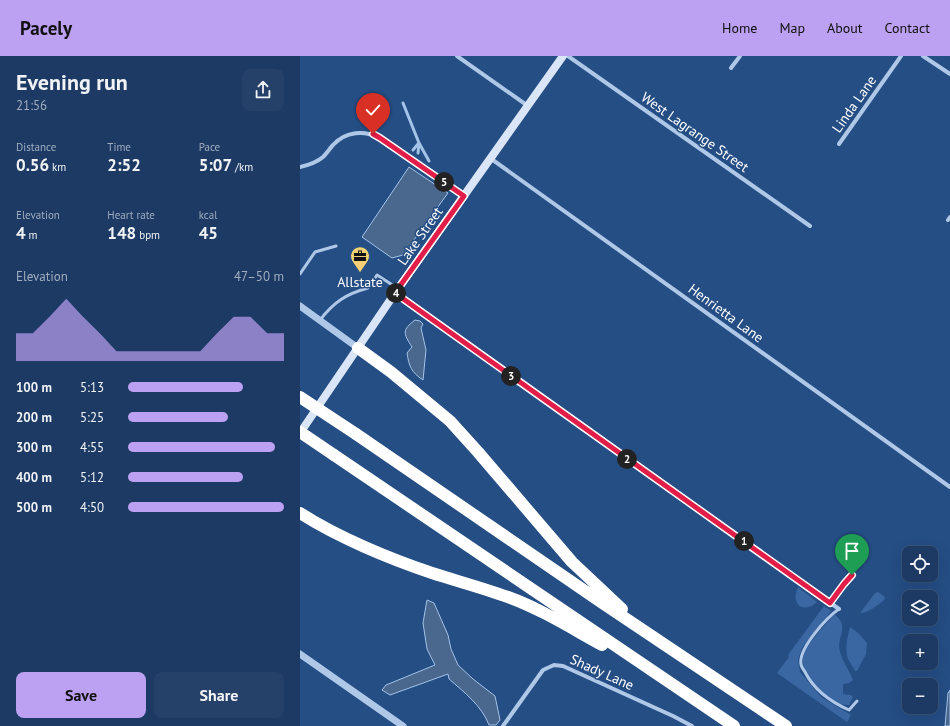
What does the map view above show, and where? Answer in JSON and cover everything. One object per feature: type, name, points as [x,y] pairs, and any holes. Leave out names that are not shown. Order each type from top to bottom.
[{"type":"highway","points":[[358,348],[391,372],[450,421],[572,562],[657,640]]},
{"type":"highway","points":[[300,397],[786,726]]},
{"type":"highway","points":[[300,432],[734,726]]},
{"type":"highway","points":[[300,513],[357,543],[402,562],[507,596],[537,608],[670,683]]},
{"type":"highway","points":[[300,524],[357,543]]},
{"type":"main road","name":"Lake Street","points":[[300,432],[490,158],[563,56]]},
{"type":"street","points":[[457,56],[528,106]]},
{"type":"street","name":"West Lagrange Street","points":[[568,56],[810,226]]},
{"type":"street","points":[[732,68],[740,56]]},
{"type":"street","name":"Linda Lane","points":[[839,144],[901,56]]},
{"type":"street","points":[[923,56],[950,74]]},
{"type":"street","points":[[300,167],[317,162],[341,138],[357,132],[366,133],[380,138],[464,196]]},
{"type":"street","name":"Henrietta Lane","points":[[490,158],[950,487]]},
{"type":"street","points":[[397,291],[838,609]]},
{"type":"street","points":[[300,306],[358,348]]},
{"type":"street","points":[[300,654],[403,726]]},
{"type":"street","name":"Shady Lane","points":[[503,726],[543,670],[554,665],[563,666],[692,726]]},
{"type":"lane","points":[[300,274],[315,252],[336,246]]},
{"type":"lane","points":[[320,321],[330,307],[352,293],[368,288],[377,275],[397,291]]},
{"type":"lane","points":[[838,609],[827,619],[805,647],[802,654],[801,664],[806,676],[819,691],[835,704],[849,710],[857,701]]},
{"type":"path","points":[[830,603],[852,575]]},
{"type":"shaded area","points":[[409,167],[448,193],[403,255],[392,258],[362,237]]},
{"type":"shaded area","points":[[415,320],[420,321],[423,324],[421,328],[426,350],[423,380],[411,368],[407,353],[412,347],[405,332],[408,326]]},
{"type":"shaded area","points":[[798,587],[817,602],[812,606],[800,606],[796,599]]},
{"type":"shaded area","points":[[878,592],[885,597],[884,600],[870,610],[860,613],[875,593]]},
{"type":"shaded area","points":[[427,600],[434,603],[448,635],[451,649],[458,665],[495,696],[500,720],[496,725],[489,725],[482,712],[466,694],[449,679],[448,674],[390,695],[382,690],[386,685],[435,665],[427,649],[423,623]]},
{"type":"shaded area","points":[[824,606],[831,611],[802,648],[798,659],[800,672],[821,697],[851,715],[847,722],[777,673],[789,657],[788,655]]},
{"type":"shaded area","points":[[834,614],[842,623],[839,646],[840,652],[853,680],[849,683],[843,684],[843,694],[851,695],[853,697],[849,705],[842,704],[825,695],[811,680],[803,664],[803,656],[808,646]]},
{"type":"shaded area","points":[[850,627],[867,643],[866,654],[857,671],[855,671],[847,655],[847,643]]},
{"type":"shaded area","points":[[950,690],[950,726],[945,726],[948,693]]},
{"type":"waterway","points":[[403,103],[419,143],[429,161]]},
{"type":"waterway","points":[[418,153],[419,143]]},
{"type":"waterway","points":[[413,150],[418,144]]},
{"type":"place","name":"Allstate","points":[[360,273]]},
{"type":"route","points":[[373,134],[464,196],[395,293],[830,603],[852,575]]}]
